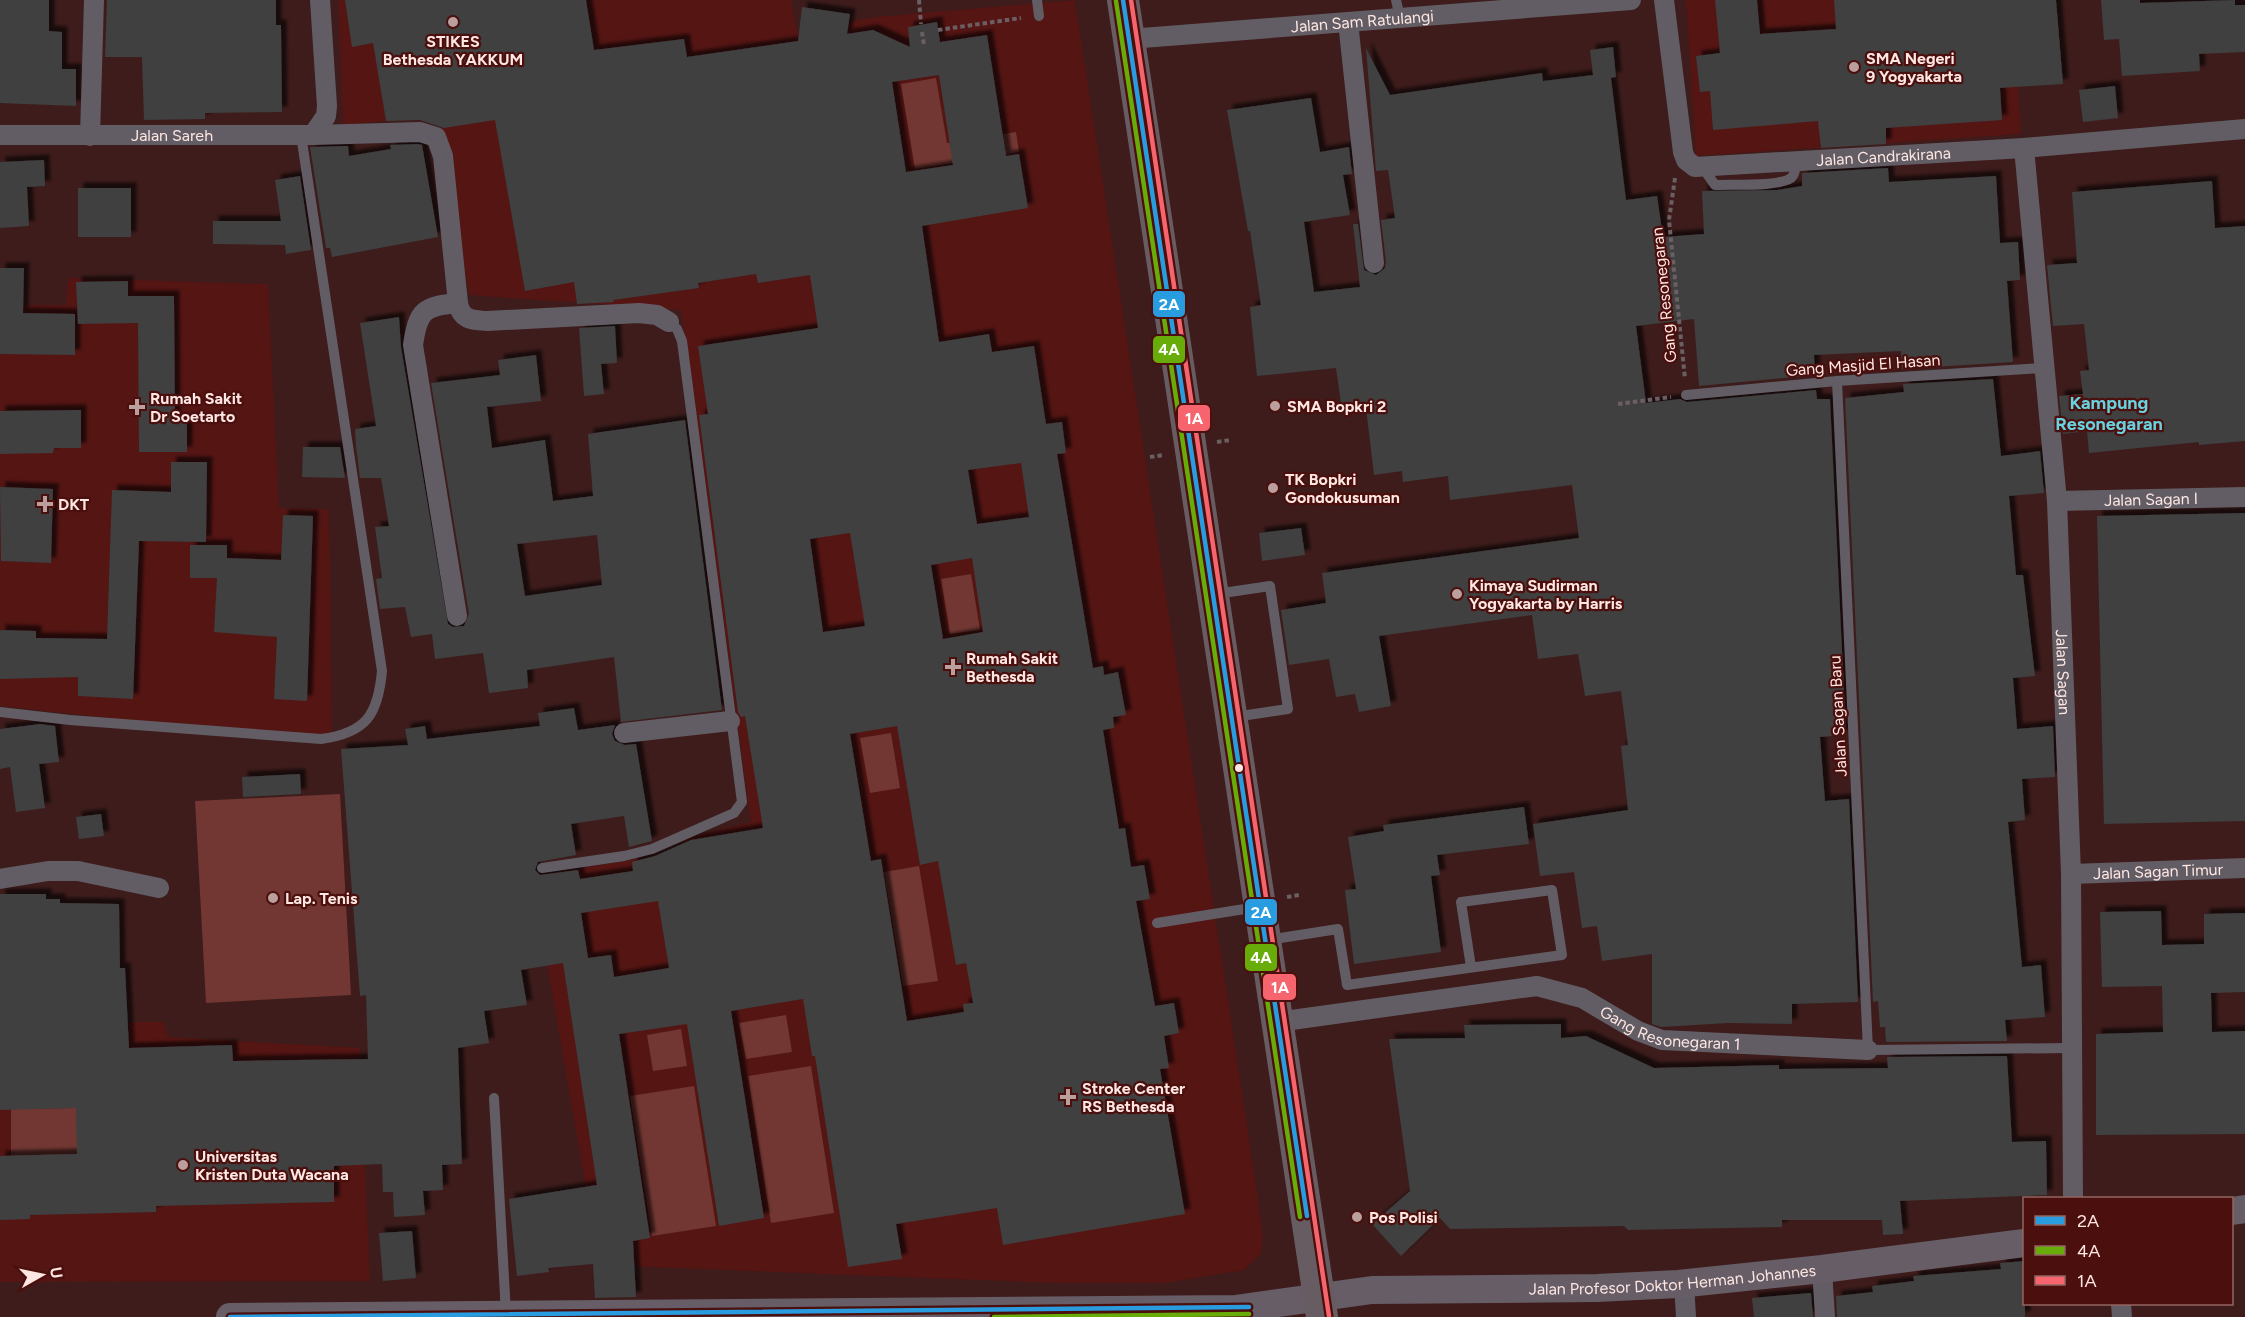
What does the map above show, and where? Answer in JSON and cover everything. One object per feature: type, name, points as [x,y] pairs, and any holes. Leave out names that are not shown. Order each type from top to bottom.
[{"type":"main road","points":[[1123,0],[1321,1307]]},
{"type":"main road","name":"Jalan Profesor Doktor Herman Johannes","points":[[230,1317],[1321,1307],[1372,1290],[1597,1288],[1684,1283],[1822,1269],[2023,1243]]},
{"type":"street","points":[[90,136],[93,0]]},
{"type":"street","points":[[307,135],[326,116],[327,106],[320,0]]},
{"type":"street","name":"Jalan Sam Ratulangi","points":[[1129,39],[1348,22],[1398,9],[1631,0]]},
{"type":"street","points":[[1664,0],[1694,164]]},
{"type":"street","points":[[1348,22],[1374,263]]},
{"type":"street","name":"Jalan Candrakirana","points":[[1694,164],[2024,148],[2245,129]]},
{"type":"street","name":"Jalan Sareh","points":[[0,135],[307,135],[420,132],[436,137],[442,156],[458,303]]},
{"type":"street","name":"Jalan Sagan","points":[[2024,148],[2057,501],[2071,874],[2073,1197]]},
{"type":"street","points":[[457,616],[413,345],[416,321],[425,310],[434,306],[458,303],[460,313],[465,318],[487,321],[639,313],[657,315],[669,322]]},
{"type":"street","name":"Jalan Sagan I","points":[[2057,501],[2245,497]]},
{"type":"street","points":[[624,733],[730,721]]},
{"type":"street","name":"Jalan Sagan Timur","points":[[2071,874],[2245,868]]},
{"type":"street","points":[[0,879],[48,871],[78,871],[159,888]]},
{"type":"street","name":"Gang Resonegaran 1","points":[[1277,1022],[1537,986],[1582,998],[1638,1031],[1662,1040],[1868,1050]]},
{"type":"street","points":[[1822,1269],[1825,1317]]},
{"type":"street","points":[[1684,1283],[1686,1317]]},
{"type":"lane","points":[[1037,0],[1039,16]]},
{"type":"lane","points":[[0,712],[70,720],[321,739],[347,734],[364,724],[372,715],[380,697],[382,671],[307,135]]},
{"type":"lane","points":[[542,868],[624,856],[651,849],[734,813],[742,802],[682,341],[677,329],[669,322]]},
{"type":"lane","name":"Gang Masjid El Hasan","points":[[1686,395],[1837,381],[2043,368]]},
{"type":"lane","name":"Jalan Sagan Baru","points":[[1837,381],[1868,1050]]},
{"type":"lane","points":[[1212,594],[1270,586],[1288,709],[1231,718]]},
{"type":"lane","points":[[1265,940],[1338,929],[1347,985],[1471,968],[1562,955],[1552,890],[1461,902],[1471,968]]},
{"type":"lane","points":[[1157,923],[1260,907]]},
{"type":"lane","name":"Gang Resonegaran 1","points":[[1868,1050],[2071,1047]]},
{"type":"lane","points":[[494,1098],[506,1314]]},
{"type":"path","points":[[919,0],[921,24]]},
{"type":"path","points":[[938,30],[1039,16]]},
{"type":"path","points":[[922,32],[924,45]]},
{"type":"path","name":"Gang Resonegaran","points":[[1686,395],[1668,220],[1673,182],[1694,164]]},
{"type":"path","points":[[1618,404],[1686,395]]},
{"type":"path","points":[[1150,457],[1170,455]]},
{"type":"shaded area","name":"Rumah Sakit Bethesda","points":[[338,0],[791,0],[797,31],[876,17],[1075,0],[1257,1191],[1263,1238],[1261,1254],[1244,1270],[1165,1283],[1057,1283],[599,1265],[532,876],[682,852],[681,839],[751,822],[681,310],[469,295],[440,116],[343,125]]},
{"type":"shaded area","name":"SMA Negeri 9 Yogyakarta","points":[[1686,0],[2012,0],[2021,134],[1696,156]]},
{"type":"shaded area","points":[[936,78],[947,143],[1016,132],[1019,152],[915,169],[901,84]]},
{"type":"shaded area","name":"Rumah Sakit Dr Soetarto","points":[[68,278],[268,284],[279,508],[329,509],[332,735],[217,730],[0,706],[0,305],[66,305]]},
{"type":"shaded area","points":[[971,574],[980,630],[950,634],[941,579]]},
{"type":"shaded area","points":[[891,733],[900,788],[870,793],[860,738]]},
{"type":"shaded area","name":"Lap. Tenis","points":[[340,794],[351,995],[206,1003],[195,801]]},
{"type":"shaded area","points":[[919,866],[938,981],[903,986],[884,872]]},
{"type":"shaded area","points":[[786,1015],[792,1052],[746,1059],[739,1023]]},
{"type":"shaded area","name":"Universitas Kristen Duta Wacana","points":[[0,1022],[164,1022],[168,1037],[360,1048],[370,1281],[0,1282]]},
{"type":"shaded area","points":[[681,1029],[687,1066],[653,1071],[647,1035]]},
{"type":"shaded area","points":[[811,1066],[834,1213],[771,1223],[748,1076]]},
{"type":"shaded area","points":[[694,1086],[716,1226],[652,1236],[630,1096]]},
{"type":"shaded area","points":[[76,1108],[156,1152],[11,1163],[11,1109]]},
{"type":"building","points":[[0,0],[49,0],[49,31],[62,32],[62,69],[76,69],[76,106],[0,103]]},
{"type":"building","points":[[107,0],[276,0],[276,25],[281,25],[282,112],[205,113],[205,119],[144,120],[142,57],[105,57]]},
{"type":"building","name":"Rumah Sakit Bethesda","points":[[345,0],[586,0],[594,50],[684,39],[687,57],[798,41],[802,7],[850,14],[847,34],[873,30],[910,47],[908,27],[937,22],[940,42],[987,35],[1006,156],[1019,154],[1028,208],[922,226],[939,342],[989,334],[992,352],[1034,346],[1046,424],[1062,422],[1066,453],[1057,454],[1093,668],[1103,666],[1104,675],[1118,672],[1126,715],[1113,717],[1114,728],[1103,730],[1119,829],[1125,828],[1131,867],[1144,865],[1150,899],[1136,901],[1155,1006],[1174,1003],[1179,1033],[1164,1036],[1169,1068],[1160,1069],[1185,1214],[1003,1245],[997,1208],[896,1224],[902,1259],[848,1267],[815,1056],[812,1056],[803,999],[731,1011],[764,1218],[719,1226],[687,1024],[619,1034],[650,1238],[633,1241],[636,1297],[595,1298],[593,1264],[548,1268],[549,1272],[517,1276],[509,1199],[597,1185],[563,963],[521,970],[527,1005],[484,1011],[489,1043],[458,1048],[462,1164],[442,1165],[443,1190],[423,1191],[425,1215],[394,1217],[393,1192],[383,1192],[382,1164],[334,1166],[334,1202],[156,1206],[156,1212],[30,1215],[30,1219],[0,1220],[0,1156],[77,1154],[76,1108],[0,1110],[0,894],[46,894],[46,899],[60,899],[60,903],[119,904],[120,968],[125,968],[129,1048],[232,1045],[233,1061],[368,1059],[366,995],[360,996],[341,749],[408,745],[405,729],[425,726],[427,739],[540,726],[538,713],[574,708],[578,730],[615,725],[612,734],[615,741],[625,745],[636,744],[652,841],[629,847],[624,816],[571,824],[576,855],[538,862],[535,870],[540,875],[578,870],[580,879],[633,871],[632,862],[655,856],[691,840],[763,828],[745,716],[741,717],[738,712],[699,415],[708,414],[698,346],[818,328],[810,275],[758,283],[756,274],[698,283],[699,288],[613,300],[614,302],[577,304],[574,282],[525,291],[495,120],[444,128],[420,120],[386,121],[373,43],[352,47]],"holes":[[[939,75],[953,165],[906,172],[892,82]],[[1021,463],[1029,517],[977,524],[968,470]],[[850,533],[865,626],[823,632],[810,539]],[[972,558],[983,632],[943,639],[931,565]],[[897,726],[920,865],[938,861],[956,965],[966,963],[973,1003],[963,1004],[964,1012],[907,1021],[881,859],[871,861],[850,734]],[[658,901],[669,968],[614,977],[611,955],[588,958],[581,913]]]},
{"type":"building","name":"SMA Negeri 9 Yogyakarta","points":[[1715,0],[1757,0],[1760,34],[1836,29],[1834,0],[2056,0],[2063,84],[2000,88],[2002,120],[1886,128],[1886,144],[1821,148],[1818,121],[1713,130],[1710,91],[1700,92],[1696,56],[1720,53]]},
{"type":"building","points":[[2101,0],[2140,0],[2140,3],[2235,0],[2235,5],[2245,5],[2245,52],[2199,54],[2200,71],[2122,76],[2119,39],[2104,40]]},
{"type":"building","points":[[1613,47],[1616,77],[1611,78],[1626,200],[1657,196],[1663,237],[1704,234],[1702,191],[1777,190],[1802,186],[1802,173],[1888,168],[1889,182],[1996,176],[2000,243],[2018,242],[2020,280],[2007,281],[2013,362],[1902,369],[1901,351],[1814,355],[1815,375],[1699,386],[1694,319],[1636,326],[1646,403],[1680,399],[1687,402],[1816,390],[1817,399],[1830,399],[1846,735],[1820,737],[1825,801],[1849,799],[1858,1002],[1792,1004],[1792,1024],[1728,1023],[1661,1027],[1652,1024],[1652,954],[1602,961],[1597,926],[1582,928],[1574,872],[1540,876],[1533,824],[1628,810],[1621,746],[1628,745],[1621,691],[1585,696],[1578,654],[1538,659],[1532,615],[1379,636],[1391,706],[1359,712],[1355,694],[1336,697],[1329,659],[1289,665],[1281,610],[1326,603],[1322,573],[1579,538],[1572,485],[1450,500],[1448,476],[1403,482],[1402,471],[1374,475],[1366,408],[1342,411],[1336,368],[1257,376],[1250,307],[1261,305],[1250,231],[1248,231],[1227,110],[1311,98],[1320,152],[1349,147],[1352,174],[1343,175],[1350,215],[1304,222],[1314,292],[1360,287],[1353,224],[1358,224],[1364,270],[1376,275],[1385,268],[1386,262],[1381,220],[1395,218],[1388,170],[1376,171],[1366,48],[1390,95],[1542,73],[1543,81],[1593,75],[1590,50]]},
{"type":"building","points":[[2115,86],[2118,118],[2083,122],[2079,90]]},
{"type":"building","points":[[390,145],[422,145],[438,237],[332,257],[330,248],[326,248],[310,147],[348,146],[349,156],[391,149]]},
{"type":"building","points":[[44,160],[45,186],[27,187],[29,226],[0,228],[0,162]]},
{"type":"building","points":[[300,176],[311,250],[286,254],[285,245],[213,244],[213,221],[281,221],[275,180]]},
{"type":"building","points":[[2212,181],[2215,228],[2245,226],[2245,441],[2199,445],[2199,442],[2089,453],[2087,431],[2063,434],[2059,396],[2083,394],[2080,371],[2089,370],[2084,324],[2053,326],[2047,265],[2077,263],[2072,192]]},
{"type":"building","points":[[78,188],[131,188],[131,237],[78,237]]},
{"type":"building","points":[[0,268],[24,268],[23,313],[75,314],[75,355],[0,354]]},
{"type":"building","points":[[128,281],[128,296],[174,296],[175,421],[187,421],[187,452],[139,452],[138,323],[78,324],[76,282]]},
{"type":"building","points":[[399,317],[401,347],[448,624],[453,627],[464,626],[469,614],[431,383],[500,375],[498,360],[536,355],[541,401],[487,407],[492,448],[545,440],[553,501],[593,496],[588,434],[685,420],[722,710],[621,722],[614,657],[527,670],[528,688],[489,693],[483,653],[435,659],[432,634],[411,637],[405,607],[380,609],[376,579],[382,578],[375,527],[389,526],[381,478],[360,478],[355,429],[376,426],[360,323]],"holes":[[[597,535],[602,585],[525,596],[517,544]]]},
{"type":"building","points":[[615,326],[617,363],[601,364],[604,394],[584,396],[579,328]]},
{"type":"building","points":[[1993,379],[2001,456],[2040,451],[2044,493],[2009,496],[2016,575],[2023,575],[2035,676],[2013,678],[2017,729],[2053,726],[2055,777],[2022,779],[2025,820],[2008,822],[2022,967],[2041,965],[2045,1017],[2005,1020],[2007,1041],[1886,1042],[1885,1027],[1880,1027],[1878,1001],[1873,1002],[1845,398],[1904,392],[1903,384]]},
{"type":"building","points":[[81,410],[81,448],[54,448],[53,453],[0,454],[0,411]]},
{"type":"building","points":[[303,447],[340,447],[345,478],[302,477]]},
{"type":"building","points":[[171,462],[207,462],[206,542],[139,541],[133,699],[78,696],[78,677],[0,679],[0,630],[36,631],[36,638],[107,639],[112,490],[171,492]]},
{"type":"building","points":[[0,487],[53,489],[51,563],[1,561]]},
{"type":"building","points":[[2245,513],[2245,821],[2104,824],[2097,516]]},
{"type":"building","points":[[283,515],[313,516],[307,701],[274,699],[277,637],[214,632],[217,578],[190,578],[190,545],[227,545],[227,558],[281,560]]},
{"type":"building","points":[[1301,528],[1305,555],[1262,561],[1259,533]]},
{"type":"building","points":[[40,724],[55,726],[59,762],[39,764],[45,808],[16,812],[10,767],[0,769],[0,729]]},
{"type":"building","points":[[300,774],[301,794],[243,797],[242,777]]},
{"type":"building","points":[[1524,807],[1529,844],[1437,855],[1440,875],[1431,876],[1441,952],[1354,964],[1345,890],[1356,889],[1348,837],[1384,831],[1383,825]]},
{"type":"building","points":[[101,814],[104,836],[79,839],[76,817]]},
{"type":"building","points":[[2161,911],[2162,945],[2204,944],[2204,914],[2245,913],[2245,992],[2211,993],[2212,1032],[2245,1031],[2245,1134],[2096,1135],[2096,1034],[2163,1032],[2162,986],[2102,987],[2100,912]]},
{"type":"building","points":[[1561,1024],[1561,1038],[1586,1036],[1654,1068],[1779,1065],[1779,1069],[1888,1068],[1887,1057],[2007,1056],[2012,1142],[2046,1141],[2047,1195],[1900,1201],[1903,1234],[1883,1235],[1882,1220],[1782,1220],[1782,1227],[1628,1230],[1624,1226],[1450,1229],[1440,1218],[1401,1256],[1372,1224],[1410,1191],[1389,1039],[1465,1038],[1464,1025]]},
{"type":"building","points":[[412,1231],[416,1278],[383,1281],[379,1233]]},
{"type":"building","points":[[2023,1261],[2025,1317],[1837,1317],[1836,1296],[1873,1292],[1872,1286],[1914,1281],[1913,1276],[2001,1269],[2000,1263]]},
{"type":"building","points":[[1811,1293],[1813,1317],[1754,1317],[1752,1298]]},
{"type":"transit line","name":"2A","points":[[1123,0],[1307,1216]]},
{"type":"transit line","name":"1A","points":[[1131,0],[1329,1316]]},
{"type":"transit line","name":"4A","points":[[1116,1],[1300,1217]]},
{"type":"transit line","name":"2A","points":[[230,1317],[1249,1307]]},
{"type":"transit line","name":"4A","points":[[994,1317],[1249,1314]]},
{"type":"place","name":"STIKES Bethesda YAKKUM","points":[[453,22]]},
{"type":"place","name":"SMA Negeri 9 Yogyakarta","points":[[1854,67]]},
{"type":"place","name":"SMA Bopkri 2","points":[[1275,406]]},
{"type":"place","name":"Rumah Sakit Dr Soetarto","points":[[137,407]]},
{"type":"place","name":"TK Bopkri Gondokusuman","points":[[1273,488]]},
{"type":"place","name":"DKT","points":[[45,504]]},
{"type":"place","name":"Kimaya Sudirman Yogyakarta by Harris","points":[[1457,594]]},
{"type":"place","name":"Rumah Sakit Bethesda","points":[[953,667]]},
{"type":"place","name":"Lap. Tenis","points":[[273,898]]},
{"type":"place","name":"Stroke Center RS Bethesda","points":[[1068,1097]]},
{"type":"place","name":"Universitas Kristen Duta Wacana","points":[[183,1165]]},
{"type":"place","name":"Pos Polisi","points":[[1357,1217]]},
{"type":"district","name":"Kampung Resonegaran","points":[[2109,413]]}]
